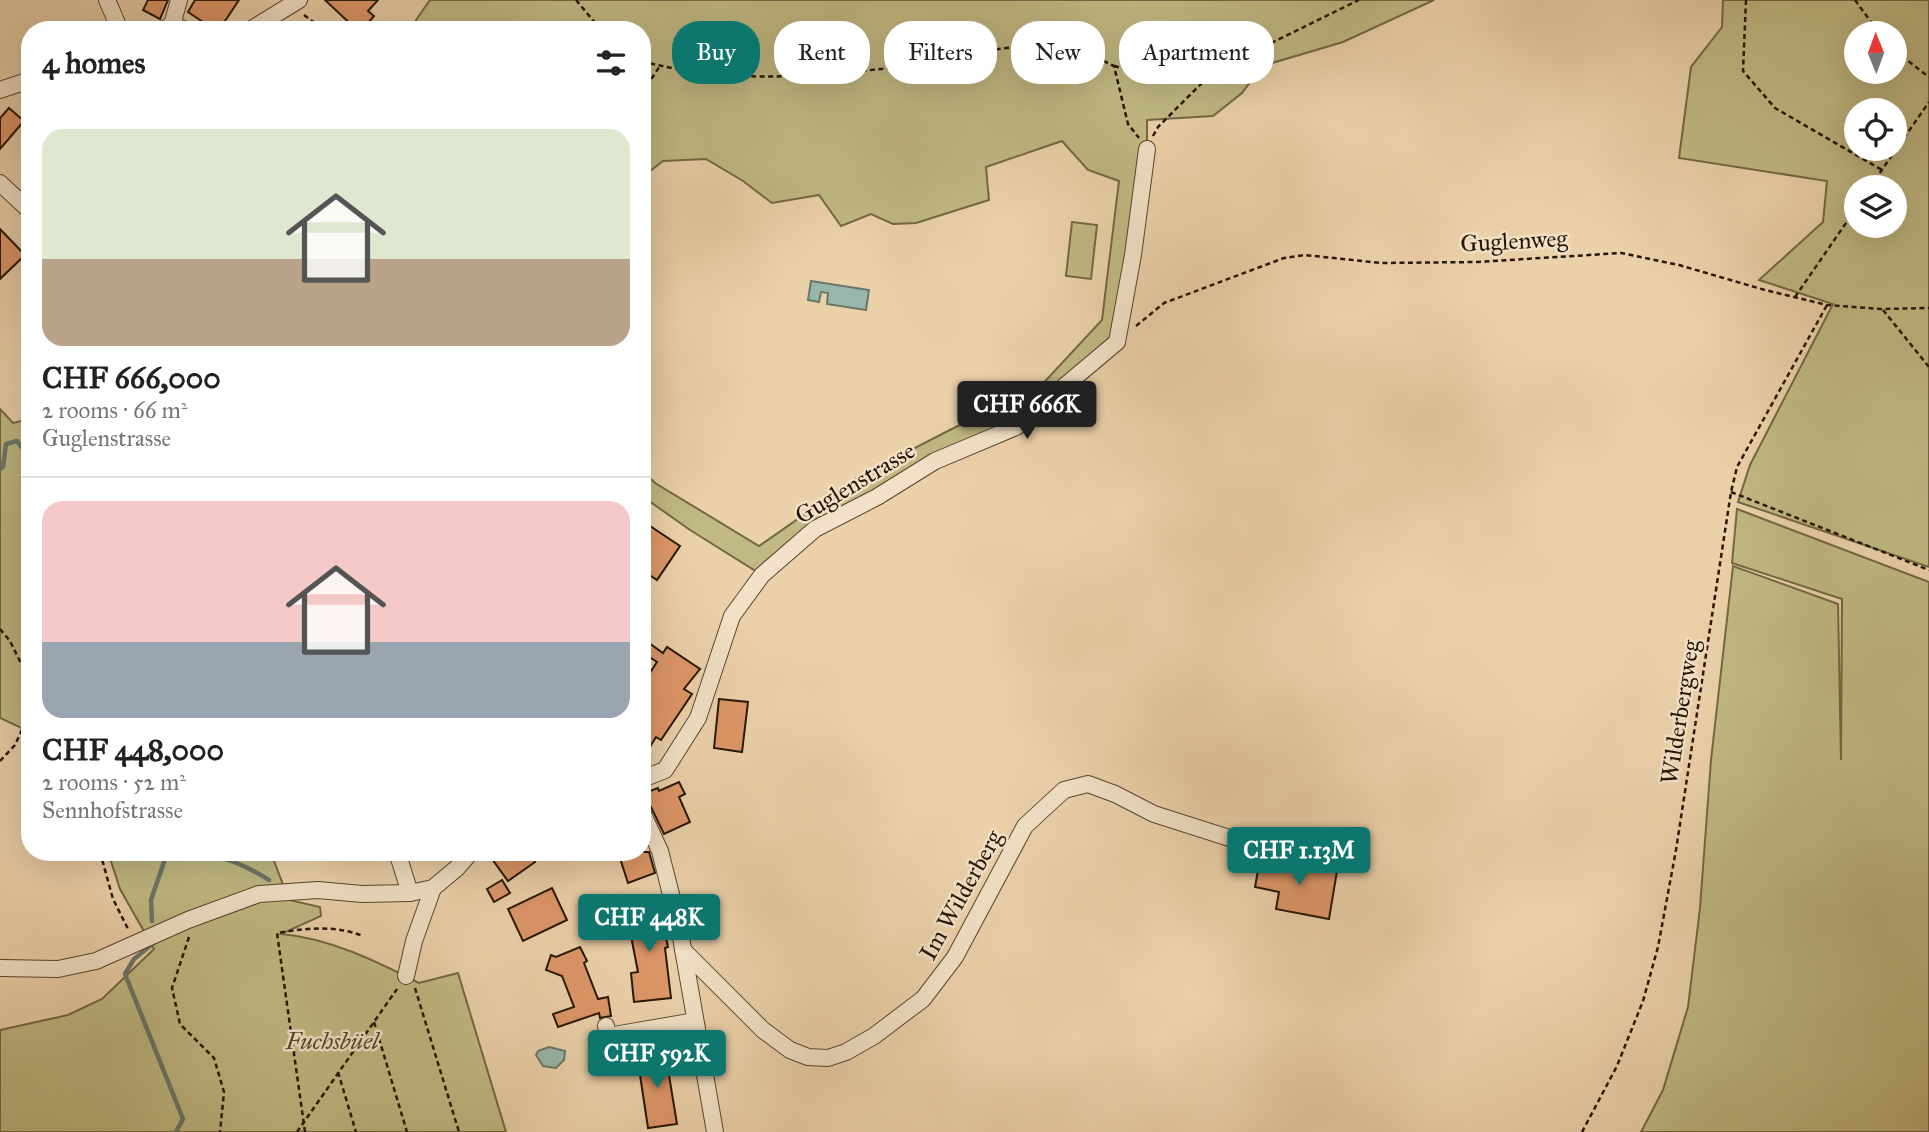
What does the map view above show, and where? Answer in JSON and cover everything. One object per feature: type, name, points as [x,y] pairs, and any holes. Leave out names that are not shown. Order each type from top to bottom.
[{"type":"street","points":[[107,0],[116,21]]},
{"type":"street","points":[[175,21],[179,0]]},
{"type":"street","points":[[265,21],[294,3]]},
{"type":"street","points":[[0,90],[21,83]]},
{"type":"street","points":[[1117,342],[1131,267],[1147,149]]},
{"type":"street","points":[[0,183],[21,203]]},
{"type":"street","name":"Guglenstrasse","points":[[651,776],[665,770],[698,718],[732,616],[762,575],[815,529],[877,497],[935,461],[1016,427],[1117,342]]},
{"type":"street","name":"Im Wilderberg","points":[[683,950],[764,1030],[781,1043],[808,1057],[828,1058],[846,1052],[874,1036],[904,1015],[932,988],[955,957],[1025,826],[1064,790],[1088,784],[1115,794],[1153,814],[1273,852]]},
{"type":"street","points":[[651,832],[660,851],[683,950],[715,1132]]},
{"type":"street","points":[[400,861],[410,893]]},
{"type":"street","points":[[0,968],[58,970],[96,961],[188,920],[259,894],[318,890],[362,894],[410,893],[433,888],[463,861]]},
{"type":"street","points":[[406,976],[414,941],[433,888]]},
{"type":"street","points":[[606,1026],[608,1036],[695,1021]]},
{"type":"path","points":[[576,0],[594,21]]},
{"type":"path","points":[[1274,42],[1359,0]]},
{"type":"path","points":[[1746,0],[1743,71],[1775,108],[1882,170]]},
{"type":"path","points":[[1855,0],[1870,21]]},
{"type":"path","points":[[294,3],[314,21]]},
{"type":"path","points":[[651,64],[735,77],[795,76],[893,67],[1009,48],[1046,45],[1083,51],[1119,67]]},
{"type":"path","points":[[1908,62],[1929,77]]},
{"type":"path","points":[[651,80],[660,66]]},
{"type":"path","points":[[1114,66],[1128,124],[1132,129]]},
{"type":"path","points":[[1158,127],[1201,84]]},
{"type":"path","points":[[1878,175],[1929,102]]},
{"type":"path","points":[[1795,297],[1844,225]]},
{"type":"path","name":"Guglenweg","points":[[1117,342],[1164,303],[1284,258],[1305,255],[1381,263],[1478,262],[1621,253],[1679,265],[1827,305],[1929,309]]},
{"type":"path","name":"Wilderbergweg","points":[[1582,1132],[1622,1053],[1643,1001],[1658,947],[1737,467],[1827,305]]},
{"type":"path","points":[[1882,309],[1929,367]]},
{"type":"path","points":[[1731,492],[1929,570]]},
{"type":"path","points":[[0,629],[10,641],[21,664]]},
{"type":"path","points":[[0,761],[15,745],[21,732]]},
{"type":"path","points":[[102,861],[113,900],[135,943]]},
{"type":"path","points":[[188,920],[191,933],[172,988],[180,1024],[214,1058],[224,1092],[220,1132]]},
{"type":"path","points":[[305,1132],[277,933],[325,928],[345,929],[363,936]]},
{"type":"path","points":[[297,1132],[406,976],[417,990],[459,1132]]},
{"type":"path","points":[[374,1022],[407,1132]]},
{"type":"path","points":[[338,1072],[356,1132]]},
{"type":"green space","points":[[430,0],[1434,0],[1343,42],[1274,62],[1274,21],[1119,21],[1119,84],[1249,84],[1242,93],[1213,116],[1147,120],[1147,149],[1117,342],[1046,404],[815,529],[762,575],[651,502],[651,479],[759,546],[858,477],[983,413],[1037,390],[1102,320],[1119,181],[1088,170],[1062,141],[986,167],[989,200],[916,223],[893,224],[871,214],[841,226],[819,195],[772,203],[743,181],[706,159],[663,161],[651,170],[651,21],[416,21]]},
{"type":"green space","points":[[1723,0],[1929,0],[1929,567],[1738,502],[1750,465],[1833,304],[1759,280],[1823,222],[1827,181],[1679,158],[1691,67],[1722,27]]},
{"type":"green space","points":[[1072,222],[1097,225],[1091,279],[1066,276]]},
{"type":"green space","points":[[0,409],[13,423],[21,421],[21,728],[0,718]]},
{"type":"green space","points":[[1737,509],[1929,582],[1929,1132],[1641,1132],[1663,1090],[1688,1007],[1700,908],[1711,760],[1733,566],[1838,604],[1841,760],[1842,599],[1732,563]]},
{"type":"green space","name":"Fuchsbüel","points":[[111,861],[274,861],[289,900],[320,907],[321,916],[281,934],[334,945],[419,983],[458,973],[506,1132],[0,1132],[0,1030],[68,1015],[102,999],[154,949],[120,889]]},
{"type":"water","points":[[811,281],[869,290],[866,310],[827,304],[828,293],[821,292],[819,302],[808,300]]},
{"type":"water","points":[[549,1047],[565,1051],[564,1060],[556,1068],[543,1066],[536,1055],[538,1051]]},
{"type":"building","points":[[148,0],[168,0],[160,19],[143,10]]},
{"type":"building","points":[[195,0],[239,0],[225,21],[202,21],[188,12]]},
{"type":"building","points":[[325,0],[378,0],[368,11],[374,16],[370,21],[347,21]]},
{"type":"building","points":[[9,108],[21,118],[21,124],[0,149],[0,118]]},
{"type":"building","points":[[0,229],[21,251],[21,259],[0,279]]},
{"type":"building","points":[[651,527],[680,546],[657,580],[651,576]]},
{"type":"building","points":[[651,644],[663,653],[667,647],[700,669],[684,689],[692,694],[661,740],[656,737],[651,745],[651,671],[657,662],[651,658]]},
{"type":"building","points":[[719,699],[748,702],[742,752],[714,748]]},
{"type":"building","points":[[679,782],[685,794],[679,797],[690,822],[664,834],[651,807],[651,791],[658,788],[659,791]]},
{"type":"building","points":[[651,859],[655,873],[628,883],[621,861]]},
{"type":"building","points":[[1260,859],[1337,871],[1329,919],[1276,909],[1279,892],[1255,887]]},
{"type":"building","points":[[494,861],[534,861],[535,862],[508,881]]},
{"type":"building","points":[[502,880],[510,893],[494,902],[487,889]]},
{"type":"building","points":[[552,888],[567,920],[523,941],[508,909]]},
{"type":"building","points":[[659,903],[668,947],[665,948],[671,998],[634,1002],[631,973],[638,972],[626,910]]},
{"type":"building","points":[[580,947],[598,999],[608,997],[611,1016],[600,1018],[599,1013],[558,1027],[553,1014],[574,1007],[562,976],[546,970],[551,955],[556,957]]},
{"type":"building","points":[[665,1051],[677,1124],[648,1128],[637,1055]]},
{"type":"waterway","points":[[0,469],[3,467],[6,444],[17,441],[21,446]]},
{"type":"waterway","points":[[152,921],[151,900],[164,861]]},
{"type":"waterway","points":[[230,861],[269,880]]},
{"type":"waterway","points":[[155,942],[134,959],[125,974],[183,1119],[176,1132]]}]
